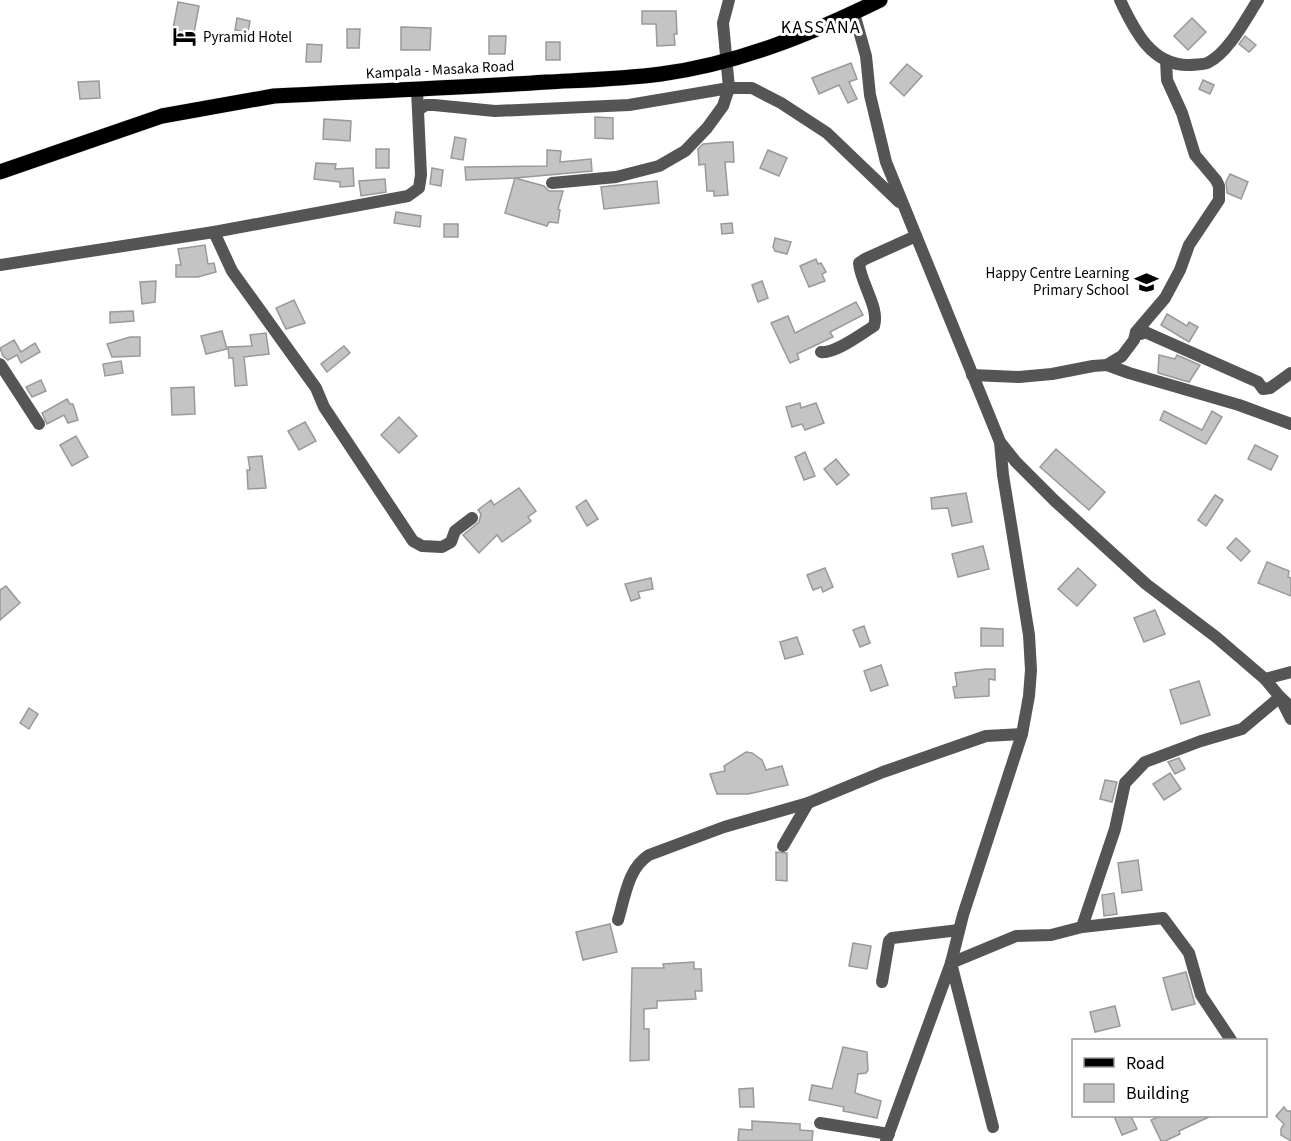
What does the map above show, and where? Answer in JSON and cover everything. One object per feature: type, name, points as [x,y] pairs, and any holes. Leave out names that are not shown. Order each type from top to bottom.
[{"type":"main road","name":"Kampala - Masaka Road","points":[[0,172],[162,116],[274,96],[417,90],[662,74],[727,60],[804,36],[880,0]]},
{"type":"street","points":[[552,183],[616,177],[659,166],[686,151],[723,106],[729,88],[723,23],[729,0]]},
{"type":"street","points":[[1120,0],[1135,32],[1158,57],[1188,65],[1208,63],[1228,45],[1258,0]]},
{"type":"street","points":[[854,13],[866,56],[870,94],[886,162],[1000,442],[1016,462],[1055,501],[1146,584],[1216,637],[1265,679],[1291,706]]},
{"type":"street","points":[[1107,365],[1122,356],[1134,340],[1136,332],[1165,298],[1180,270],[1189,245],[1219,200],[1219,186],[1216,180],[1195,155],[1182,113],[1167,80],[1166,60]]},
{"type":"street","points":[[418,110],[426,105],[495,111],[629,105],[742,86],[752,88],[781,103],[826,133],[902,204]]},
{"type":"street","points":[[0,265],[214,232],[408,196],[419,188],[421,175],[417,90]]},
{"type":"street","points":[[214,232],[232,271],[316,388],[324,407],[413,541],[422,546],[442,547],[447,545],[455,531],[472,518]]},
{"type":"street","points":[[821,352],[827,353],[834,350],[874,326],[876,321],[873,307],[859,263],[916,236]]},
{"type":"street","points":[[1136,332],[1141,334],[1145,332],[1258,382],[1263,389],[1270,388],[1291,373]]},
{"type":"street","points":[[0,364],[39,424]]},
{"type":"street","points":[[972,375],[1019,377],[1107,365],[1129,374],[1239,405],[1291,424]]},
{"type":"street","points":[[820,1123],[887,1137],[951,963],[959,930],[1022,734],[1029,696],[1030,646],[1003,475],[1000,442]]},
{"type":"street","points":[[1265,679],[1291,672]]},
{"type":"street","points":[[1280,697],[1291,719]]},
{"type":"street","points":[[1082,927],[1115,829],[1125,783],[1145,762],[1200,741],[1242,729],[1280,697]]},
{"type":"street","points":[[618,920],[633,869],[639,861],[649,855],[724,827],[808,803],[883,772],[986,736],[1022,734]]},
{"type":"street","points":[[783,846],[808,803]]},
{"type":"street","points":[[951,963],[1016,936],[1051,935],[1082,927],[1163,918],[1189,953],[1201,995],[1230,1039]]},
{"type":"street","points":[[882,982],[889,941],[892,938],[959,930]]},
{"type":"street","points":[[951,963],[993,1127]]},
{"type":"building","points":[[178,2],[199,6],[193,38],[172,34]]},
{"type":"building","points":[[642,11],[676,11],[675,45],[657,46],[656,24],[642,24]]},
{"type":"building","points":[[237,18],[250,21],[248,32],[235,30]]},
{"type":"building","points":[[1192,18],[1206,32],[1188,50],[1174,36]]},
{"type":"building","points":[[401,27],[431,28],[430,50],[401,50]]},
{"type":"building","points":[[347,29],[360,29],[359,48],[347,48]]},
{"type":"building","points":[[489,36],[506,36],[505,54],[489,54]]},
{"type":"building","points":[[1245,36],[1256,45],[1249,52],[1239,44]]},
{"type":"building","points":[[546,42],[560,42],[560,60],[546,60]]},
{"type":"building","points":[[307,44],[322,45],[321,62],[306,62]]},
{"type":"building","points":[[851,63],[857,79],[849,82],[857,99],[848,103],[839,85],[819,94],[812,78]]},
{"type":"building","points":[[907,64],[922,76],[904,96],[890,83]]},
{"type":"building","points":[[1203,80],[1214,85],[1210,94],[1199,89]]},
{"type":"building","points":[[99,81],[100,98],[80,99],[78,82]]},
{"type":"building","points":[[595,117],[613,118],[613,139],[595,138]]},
{"type":"building","points":[[324,119],[351,121],[350,141],[323,139]]},
{"type":"building","points":[[455,137],[466,139],[463,160],[451,158]]},
{"type":"building","points":[[733,142],[734,162],[725,162],[728,195],[714,196],[714,191],[707,191],[705,164],[699,165],[698,149],[703,144]]},
{"type":"building","points":[[376,149],[389,149],[389,168],[376,168]]},
{"type":"building","points":[[547,150],[561,151],[560,162],[591,159],[592,171],[466,180],[465,167],[547,166]]},
{"type":"building","points":[[768,150],[787,158],[779,176],[760,168]]},
{"type":"building","points":[[316,163],[336,164],[335,169],[353,168],[354,186],[340,187],[340,182],[314,179]]},
{"type":"building","points":[[432,168],[443,170],[441,186],[430,184]]},
{"type":"building","points":[[1230,174],[1248,182],[1241,199],[1227,193],[1226,182]]},
{"type":"building","points":[[515,178],[544,186],[549,191],[563,191],[558,209],[560,210],[558,223],[549,222],[547,226],[505,213]]},
{"type":"building","points":[[385,179],[386,192],[361,196],[359,181]]},
{"type":"building","points":[[657,181],[659,203],[604,209],[601,187]]},
{"type":"building","points":[[396,212],[421,216],[420,227],[394,223]]},
{"type":"building","points":[[732,223],[733,233],[722,234],[721,224]]},
{"type":"building","points":[[444,224],[458,224],[458,237],[444,237]]},
{"type":"building","points":[[775,238],[791,242],[787,254],[775,251],[773,247]]},
{"type":"building","points":[[205,245],[208,264],[214,263],[216,272],[198,277],[176,277],[176,265],[181,265],[178,249]]},
{"type":"building","points":[[816,259],[826,272],[822,274],[825,281],[809,287],[800,266]]},
{"type":"building","points":[[156,281],[155,302],[142,304],[140,282]]},
{"type":"building","points":[[762,281],[768,298],[758,302],[752,285]]},
{"type":"building","points":[[294,300],[305,323],[286,329],[276,308]]},
{"type":"building","points":[[856,302],[863,315],[830,332],[833,337],[797,354],[799,359],[790,363],[771,323],[788,316],[795,333]]},
{"type":"building","points":[[133,311],[134,321],[110,323],[110,312]]},
{"type":"building","points":[[1167,314],[1187,326],[1189,322],[1198,327],[1189,342],[1161,325]]},
{"type":"building","points":[[222,331],[227,349],[206,354],[201,336]]},
{"type":"building","points":[[266,333],[269,354],[244,357],[247,385],[235,386],[233,358],[229,358],[228,347],[252,346],[250,335]]},
{"type":"building","points":[[130,337],[140,337],[140,356],[112,357],[107,344]]},
{"type":"building","points":[[14,340],[21,352],[35,343],[40,352],[21,363],[17,355],[8,360],[3,356],[0,348]]},
{"type":"building","points":[[344,346],[350,353],[327,372],[321,364]]},
{"type":"building","points":[[1159,355],[1175,359],[1177,355],[1200,365],[1189,382],[1158,373]]},
{"type":"building","points":[[121,361],[123,373],[105,376],[103,364]]},
{"type":"building","points":[[41,380],[46,391],[32,397],[26,387]]},
{"type":"building","points":[[194,387],[195,414],[172,415],[171,388]]},
{"type":"building","points":[[67,399],[70,404],[73,404],[78,420],[68,423],[64,415],[47,424],[42,413]]},
{"type":"building","points":[[800,403],[801,408],[816,403],[824,423],[805,430],[802,424],[792,427],[786,407]]},
{"type":"building","points":[[1164,411],[1202,430],[1212,411],[1222,417],[1206,444],[1160,420]]},
{"type":"building","points":[[399,417],[417,436],[399,453],[381,435]]},
{"type":"building","points":[[305,422],[316,441],[299,450],[288,431]]},
{"type":"building","points":[[76,436],[88,457],[72,466],[60,445]]},
{"type":"building","points":[[1255,445],[1278,456],[1271,470],[1248,459]]},
{"type":"building","points":[[1056,449],[1105,492],[1089,510],[1040,467]]},
{"type":"building","points":[[805,452],[815,476],[804,480],[795,457]]},
{"type":"building","points":[[262,456],[266,488],[248,489],[247,470],[250,470],[248,457]]},
{"type":"building","points":[[836,459],[849,475],[837,485],[824,469]]},
{"type":"building","points":[[519,488],[536,511],[528,517],[531,521],[502,542],[497,535],[479,553],[463,535],[479,522],[481,514],[478,510],[491,500],[494,505]]},
{"type":"building","points":[[966,493],[972,522],[952,526],[948,508],[932,509],[931,498]]},
{"type":"building","points":[[1215,495],[1223,500],[1206,526],[1198,520]]},
{"type":"building","points":[[586,500],[598,519],[587,526],[576,507]]},
{"type":"building","points":[[1236,538],[1250,551],[1241,561],[1227,548]]},
{"type":"building","points":[[983,546],[989,569],[958,577],[952,554]]},
{"type":"building","points":[[1267,562],[1289,571],[1291,596],[1258,583]]},
{"type":"building","points":[[825,568],[833,587],[823,592],[821,587],[813,590],[807,575]]},
{"type":"building","points":[[1078,568],[1096,585],[1077,606],[1058,589]]},
{"type":"building","points":[[651,578],[653,589],[638,592],[640,598],[631,601],[625,584]]},
{"type":"building","points":[[6,586],[20,603],[0,620],[0,590]]},
{"type":"building","points":[[1155,610],[1165,634],[1144,642],[1134,618]]},
{"type":"building","points":[[864,626],[870,643],[860,647],[853,630]]},
{"type":"building","points":[[981,628],[1003,629],[1003,646],[981,646]]},
{"type":"building","points":[[797,637],[803,654],[785,659],[780,642]]},
{"type":"building","points":[[881,665],[888,685],[871,691],[864,671]]},
{"type":"building","points":[[995,669],[995,680],[989,679],[989,696],[955,698],[953,687],[957,686],[955,673]]},
{"type":"building","points":[[1199,681],[1210,715],[1181,724],[1170,690]]},
{"type":"building","points":[[29,708],[38,714],[29,729],[20,723]]},
{"type":"building","points":[[746,752],[762,760],[766,770],[782,766],[788,785],[748,794],[717,794],[710,774],[725,771],[724,766]]},
{"type":"building","points":[[1179,758],[1185,769],[1175,774],[1168,762]]},
{"type":"building","points":[[1170,773],[1181,789],[1164,800],[1153,784]]},
{"type":"building","points":[[1105,780],[1117,782],[1112,802],[1100,799]]},
{"type":"building","points":[[776,852],[787,853],[787,881],[776,880]]},
{"type":"building","points":[[1138,860],[1142,890],[1122,893],[1118,863]]},
{"type":"building","points":[[1114,893],[1117,914],[1104,916],[1102,895]]},
{"type":"building","points":[[610,924],[617,952],[583,960],[576,932]]},
{"type":"building","points":[[853,943],[871,946],[867,969],[849,966]]},
{"type":"building","points":[[694,962],[694,969],[701,969],[702,991],[695,991],[696,999],[657,1001],[657,1008],[644,1009],[644,1029],[649,1029],[649,1060],[630,1061],[632,968],[664,968],[663,964]]},
{"type":"building","points":[[1186,972],[1195,1004],[1172,1010],[1163,978]]},
{"type":"building","points":[[1115,1006],[1120,1026],[1095,1032],[1090,1012]]},
{"type":"building","points":[[843,1047],[867,1052],[868,1070],[866,1073],[858,1074],[855,1093],[881,1101],[877,1118],[843,1111],[844,1107],[809,1100],[812,1085],[832,1089]]},
{"type":"building","points":[[753,1088],[754,1107],[740,1107],[739,1089]]},
{"type":"building","points":[[1284,1107],[1287,1111],[1291,1111],[1291,1141],[1281,1135],[1284,1124],[1276,1116]]},
{"type":"building","points":[[1114,1117],[1131,1117],[1137,1129],[1122,1135]]},
{"type":"building","points":[[1158,1117],[1209,1117],[1179,1131],[1180,1134],[1165,1141],[1161,1141],[1151,1120]]},
{"type":"building","points":[[752,1121],[800,1124],[800,1130],[813,1131],[812,1141],[738,1141],[739,1129],[752,1130]]},
{"type":"place","name":"Pyramid Hotel","points":[[185,37]]},
{"type":"place","name":"Happy Centre Learning Primary School","points":[[1147,282]]},
{"type":"district","name":"KASSANA","points":[[821,27]]}]
